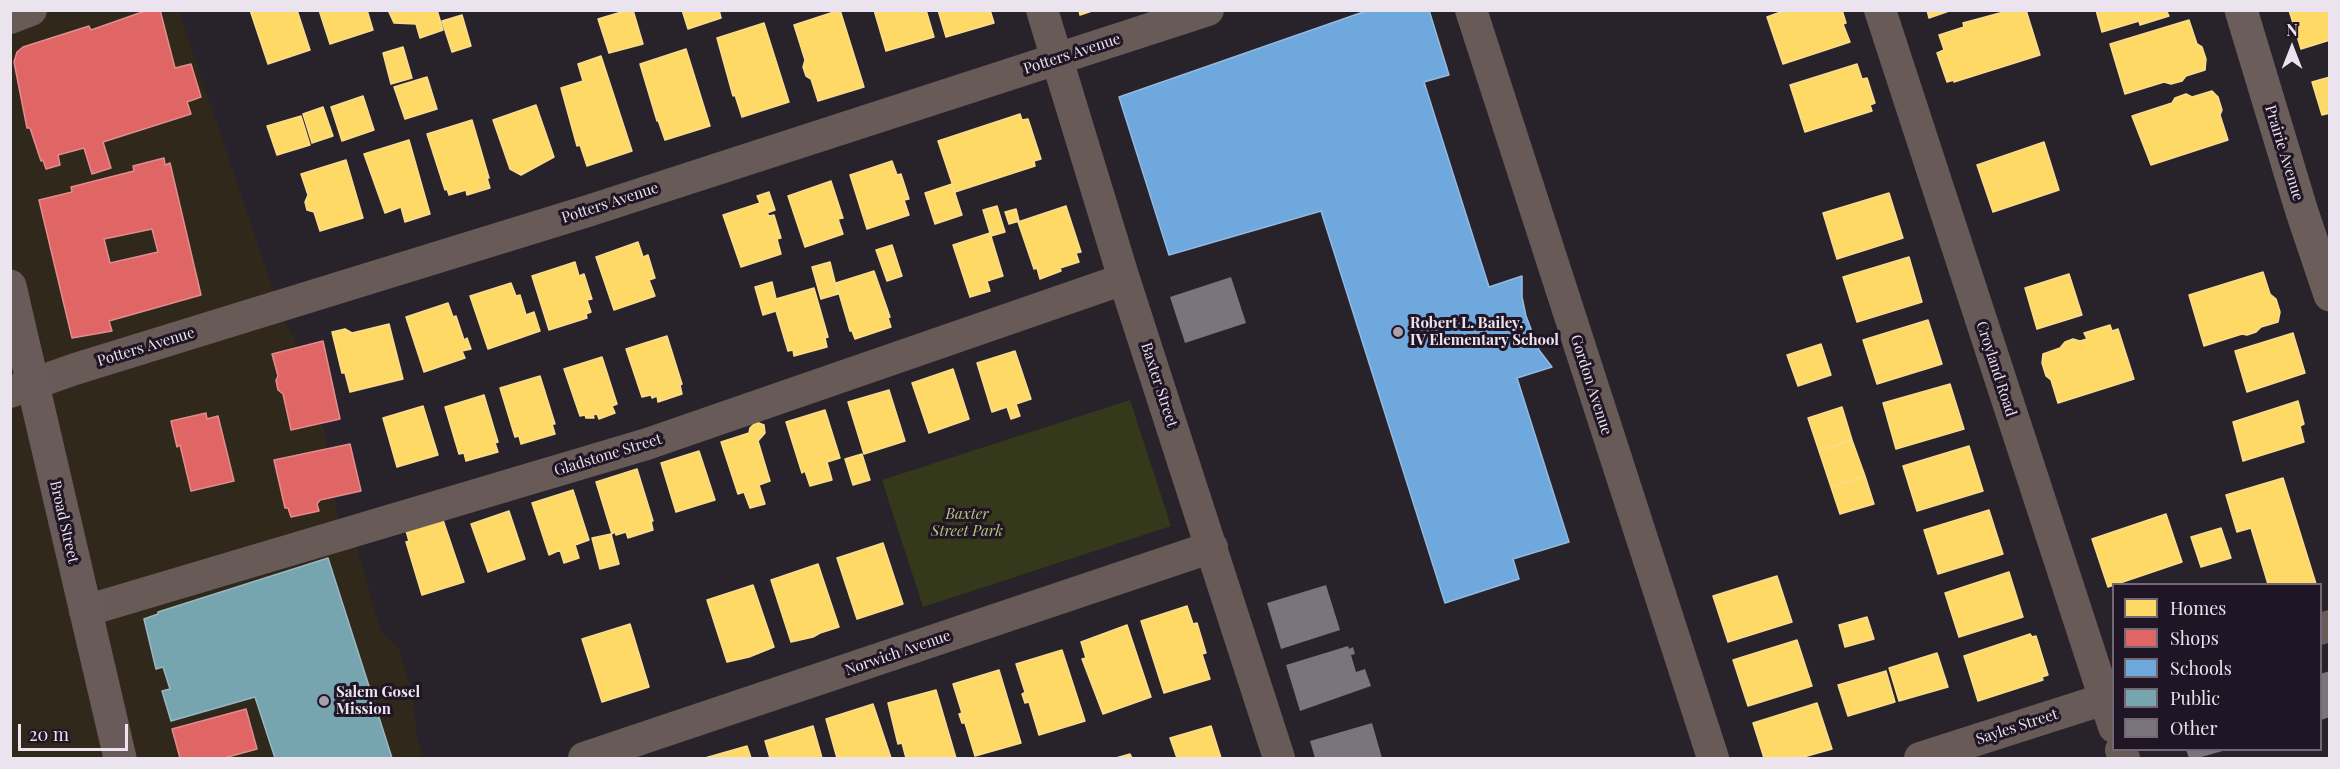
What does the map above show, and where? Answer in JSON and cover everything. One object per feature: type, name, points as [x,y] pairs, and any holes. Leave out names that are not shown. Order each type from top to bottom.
[{"type":"main road","name":"Broad Street","points":[[10,286],[22,389],[85,611],[120,759]]},
{"type":"street","points":[[10,18],[31,10]]},
{"type":"street","name":"Baxter Street","points":[[1042,10],[1124,279],[1279,759]]},
{"type":"street","name":"Potters Avenue","points":[[22,389],[75,369],[591,210],[1208,10]]},
{"type":"street","name":"Gordon Avenue","points":[[1471,10],[1713,759]]},
{"type":"street","name":"Croyland Road","points":[[1880,10],[2111,707]]},
{"type":"street","name":"Prairie Avenue","points":[[2241,10],[2302,212],[2330,295]]},
{"type":"street","name":"Gladstone Street","points":[[85,611],[647,444],[1124,279]]},
{"type":"street","name":"Norwich Avenue","points":[[584,759],[1212,548]]},
{"type":"street","name":"Sayles Street","points":[[1920,759],[2111,707]]},
{"type":"shaded area","points":[[10,11],[179,11],[281,314],[294,338],[326,437],[339,524],[353,534],[381,632],[399,649],[413,698],[417,738],[424,758],[11,758]]},
{"type":"green space","name":"Baxter Street Park","points":[[1130,400],[1171,526],[923,607],[882,480]]},
{"type":"building: Homes","points":[[250,10],[297,10],[310,50],[268,64]]},
{"type":"building: Homes","points":[[319,10],[367,10],[373,30],[330,44]]},
{"type":"building: Homes","points":[[388,10],[437,10],[443,30],[420,38],[416,24],[394,23]]},
{"type":"building: Homes","points":[[633,10],[643,44],[609,53],[598,19]]},
{"type":"building: Homes","points":[[682,10],[719,10],[721,18],[688,29]]},
{"type":"building: Homes","points":[[840,10],[864,87],[818,101],[811,79],[806,76],[803,67],[805,60],[794,25]]},
{"type":"building: Homes","points":[[874,10],[926,10],[934,37],[886,51]]},
{"type":"building: Homes","points":[[938,10],[990,10],[994,23],[946,37]]},
{"type":"building: Homes","points":[[1079,10],[1095,10],[1080,15]]},
{"type":"building: Homes","points":[[1786,10],[1842,10],[1846,23],[1843,24],[1850,42],[1783,64],[1767,17]]},
{"type":"building: Homes","points":[[1927,10],[1952,10],[1929,18]]},
{"type":"building: Homes","points":[[2011,10],[2026,10],[2040,55],[1954,82],[1954,80],[1947,82],[1937,53],[1944,50],[1939,35],[1964,27],[1963,23]]},
{"type":"building: Homes","points":[[2096,10],[2171,10],[2167,12],[2169,16],[2140,25],[2139,21],[2102,32]]},
{"type":"building: Homes","points":[[2289,10],[2330,10],[2330,40],[2301,49]]},
{"type":"building: Homes","points":[[462,15],[471,46],[452,52],[442,21]]},
{"type":"building: Homes","points":[[2189,20],[2197,44],[2202,47],[2206,59],[2205,70],[2186,76],[2182,81],[2171,84],[2164,82],[2125,94],[2110,44]]},
{"type":"building: Homes","points":[[764,23],[789,102],[742,117],[735,95],[733,96],[717,38]]},
{"type":"building: Homes","points":[[403,47],[412,78],[391,84],[383,53]]},
{"type":"building: Homes","points":[[686,49],[710,126],[665,140],[640,64]]},
{"type":"building: Homes","points":[[601,56],[632,151],[587,166],[580,145],[577,146],[561,88],[583,81],[578,64]]},
{"type":"building: Homes","points":[[1857,64],[1862,79],[1867,78],[1875,103],[1870,105],[1872,111],[1805,132],[1790,85]]},
{"type":"building: Homes","points":[[427,77],[437,109],[405,119],[394,87]]},
{"type":"building: Homes","points":[[2330,77],[2330,113],[2322,115],[2312,82]]},
{"type":"building: Homes","points":[[2212,91],[2218,97],[2222,110],[2220,115],[2228,140],[2151,165],[2132,116],[2172,103],[2175,98],[2186,94],[2192,97]]},
{"type":"building: Homes","points":[[363,96],[374,130],[342,141],[331,107]]},
{"type":"building: Homes","points":[[536,105],[554,157],[521,175],[510,169],[493,120]]},
{"type":"building: Homes","points":[[323,107],[333,136],[312,143],[303,114]]},
{"type":"building: Homes","points":[[1020,114],[1022,120],[1028,119],[1041,159],[1034,161],[1035,166],[955,192],[938,141]]},
{"type":"building: Homes","points":[[301,116],[310,145],[277,155],[267,126]]},
{"type":"building: Homes","points":[[472,120],[490,188],[467,195],[466,190],[449,195],[447,189],[445,190],[427,134]]},
{"type":"building: Homes","points":[[409,140],[430,214],[405,222],[401,207],[385,213],[364,154]]},
{"type":"building: Homes","points":[[2044,142],[2059,190],[1993,212],[1977,165]]},
{"type":"building: Homes","points":[[346,160],[363,218],[320,231],[314,212],[307,210],[305,202],[308,195],[301,174]]},
{"type":"building: Homes","points":[[892,161],[897,175],[901,174],[909,199],[904,200],[909,215],[867,229],[850,175]]},
{"type":"building: Homes","points":[[831,181],[843,218],[838,219],[843,234],[805,247],[788,196]]},
{"type":"building: Homes","points":[[952,184],[962,215],[935,224],[925,193]]},
{"type":"building: Homes","points":[[769,192],[775,210],[767,213],[769,216],[774,215],[781,238],[777,239],[781,254],[741,267],[723,215],[760,203],[757,196]]},
{"type":"building: Homes","points":[[1889,193],[1903,238],[1837,259],[1823,213]]},
{"type":"building: Homes","points":[[997,206],[1005,232],[991,236],[983,210]]},
{"type":"building: Homes","points":[[1066,206],[1081,252],[1076,253],[1079,262],[1060,268],[1061,271],[1040,279],[1037,268],[1034,269],[1018,222]]},
{"type":"building: Homes","points":[[1016,209],[1019,221],[1009,224],[1005,212]]},
{"type":"building: Homes","points":[[990,233],[1003,276],[987,281],[990,291],[970,297],[953,245]]},
{"type":"building: Homes","points":[[638,242],[643,257],[648,255],[655,278],[649,280],[655,296],[614,310],[596,257]]},
{"type":"building: Homes","points":[[892,245],[902,276],[887,281],[876,250]]},
{"type":"building: Homes","points":[[1909,257],[1922,302],[1857,322],[1843,277]]},
{"type":"building: Homes","points":[[575,262],[579,276],[584,274],[592,299],[587,300],[591,312],[586,314],[587,318],[549,330],[532,276]]},
{"type":"building: Homes","points":[[830,262],[838,294],[821,299],[812,267]]},
{"type":"building: Homes","points":[[874,271],[890,317],[888,318],[891,327],[855,339],[850,331],[836,283]]},
{"type":"building: Homes","points":[[2263,272],[2270,294],[2276,299],[2280,312],[2278,322],[2261,327],[2256,332],[2247,335],[2242,334],[2204,346],[2189,295]]},
{"type":"building: Homes","points":[[2069,274],[2082,315],[2037,329],[2025,288]]},
{"type":"building: Homes","points":[[772,282],[776,299],[814,288],[828,337],[825,338],[827,347],[794,356],[793,350],[788,351],[776,311],[763,315],[755,287]]},
{"type":"building: Homes","points":[[511,283],[516,296],[520,295],[526,315],[534,312],[540,331],[488,349],[470,296]]},
{"type":"building: Homes","points":[[448,303],[453,317],[456,316],[464,340],[467,338],[471,349],[462,351],[465,358],[424,372],[406,317]]},
{"type":"building: Homes","points":[[1928,320],[1942,364],[1877,384],[1863,340]]},
{"type":"building: Homes","points":[[389,324],[403,379],[350,392],[345,373],[342,373],[332,332],[345,329],[352,333]]},
{"type":"building: Homes","points":[[2110,325],[2112,331],[2118,329],[2134,379],[2058,403],[2051,380],[2046,376],[2042,363],[2043,354],[2060,348],[2065,342],[2073,339],[2080,341],[2087,339],[2084,333]]},
{"type":"building: Homes","points":[[2293,333],[2305,373],[2247,392],[2235,351]]},
{"type":"building: Homes","points":[[667,336],[682,384],[680,385],[682,394],[658,402],[657,396],[642,397],[626,349]]},
{"type":"building: Homes","points":[[1821,344],[1831,375],[1798,386],[1787,355]]},
{"type":"building: Homes","points":[[1015,351],[1031,399],[1016,404],[1020,416],[1011,419],[1007,407],[992,412],[977,363]]},
{"type":"building: Homes","points":[[602,357],[617,404],[612,406],[615,413],[599,419],[597,414],[593,415],[594,418],[586,418],[585,415],[580,416],[564,369]]},
{"type":"building: Homes","points":[[953,369],[969,419],[929,433],[912,383]]},
{"type":"building: Homes","points":[[540,376],[555,424],[552,424],[555,434],[521,444],[519,436],[515,437],[500,388]]},
{"type":"building: Homes","points":[[1950,384],[1964,429],[1896,449],[1883,403]]},
{"type":"building: Homes","points":[[889,390],[905,441],[864,454],[848,402]]},
{"type":"building: Homes","points":[[484,395],[498,442],[495,443],[498,452],[466,461],[464,453],[459,454],[445,407]]},
{"type":"building: Homes","points":[[2298,401],[2304,424],[2300,426],[2304,442],[2243,461],[2233,422]]},
{"type":"building: Homes","points":[[423,406],[438,455],[397,467],[383,418]]},
{"type":"building: Homes","points":[[1842,407],[1852,440],[1819,451],[1808,418]]},
{"type":"building: Homes","points":[[825,410],[840,458],[827,462],[832,480],[810,486],[805,471],[802,473],[786,422]]},
{"type":"building: Homes","points":[[756,422],[764,425],[765,433],[758,441],[770,481],[759,485],[765,504],[750,508],[744,492],[738,494],[721,442],[749,433],[750,428]]},
{"type":"building: Homes","points":[[1852,440],[1865,476],[1831,487],[1819,451]]},
{"type":"building: Homes","points":[[1969,446],[1983,491],[1917,511],[1903,466]]},
{"type":"building: Homes","points":[[699,451],[715,500],[676,512],[661,463]]},
{"type":"building: Homes","points":[[862,454],[870,480],[853,485],[845,459]]},
{"type":"building: Homes","points":[[637,469],[653,521],[651,521],[653,530],[628,538],[626,532],[612,534],[596,482]]},
{"type":"building: Homes","points":[[1865,476],[1874,504],[1840,514],[1831,487]]},
{"type":"building: Homes","points":[[2283,478],[2316,583],[2268,583],[2251,528],[2237,532],[2226,495]]},
{"type":"building: Homes","points":[[573,490],[589,540],[575,545],[579,558],[564,563],[560,550],[549,555],[532,503]]},
{"type":"building: Homes","points":[[1989,510],[2003,554],[1938,574],[1924,530]]},
{"type":"building: Homes","points":[[509,511],[525,559],[488,572],[471,524]]},
{"type":"building: Homes","points":[[2166,514],[2182,562],[2120,583],[2112,583],[2112,586],[2108,587],[2092,539]]},
{"type":"building: Homes","points":[[443,520],[464,582],[422,595],[406,542],[409,541],[406,531]]},
{"type":"building: Homes","points":[[2221,528],[2231,558],[2201,567],[2191,537]]},
{"type":"building: Homes","points":[[611,534],[619,564],[600,569],[592,538]]},
{"type":"building: Homes","points":[[883,543],[903,604],[857,619],[837,558]]},
{"type":"building: Homes","points":[[818,564],[839,627],[791,642],[771,580]]},
{"type":"building: Homes","points":[[2009,572],[2023,617],[1959,637],[1945,593]]},
{"type":"building: Homes","points":[[1777,576],[1792,622],[1728,642],[1713,596]]},
{"type":"building: Homes","points":[[753,585],[774,647],[749,657],[727,662],[707,600]]},
{"type":"building: Homes","points":[[1187,606],[1193,624],[1197,623],[1206,653],[1202,654],[1210,679],[1164,693],[1141,621]]},
{"type":"building: Homes","points":[[1867,617],[1874,639],[1845,647],[1839,625]]},
{"type":"building: Homes","points":[[630,624],[649,687],[602,702],[582,639]]},
{"type":"building: Homes","points":[[1127,625],[1151,697],[1103,714],[1082,659],[1086,658],[1081,642]]},
{"type":"building: Homes","points":[[2030,634],[2032,637],[2036,636],[2048,675],[2042,677],[2043,680],[1978,701],[1964,656]]},
{"type":"building: Homes","points":[[1797,640],[1812,686],[1748,706],[1733,660]]},
{"type":"building: Homes","points":[[1062,650],[1085,721],[1039,735],[1029,702],[1025,703],[1022,694],[1025,692],[1016,664]]},
{"type":"building: Homes","points":[[1937,653],[1948,687],[1899,701],[1889,668]]},
{"type":"building: Homes","points":[[999,670],[1021,743],[975,756],[965,723],[962,723],[959,714],[962,713],[953,684]]},
{"type":"building: Homes","points":[[1886,671],[1895,702],[1848,716],[1838,685]]},
{"type":"building: Homes","points":[[936,690],[956,758],[906,758],[902,743],[898,744],[888,703]]},
{"type":"building: Homes","points":[[1817,703],[1832,749],[1800,758],[1764,758],[1753,723]]},
{"type":"building: Homes","points":[[873,704],[891,758],[837,758],[826,719]]},
{"type":"building: Homes","points":[[813,726],[822,758],[770,758],[765,741]]},
{"type":"building: Homes","points":[[1211,726],[1221,758],[1177,758],[1170,738]]},
{"type":"building: Homes","points":[[747,746],[751,758],[705,758]]},
{"type":"building: Homes","points":[[1130,754],[1132,758],[1116,758]]},
{"type":"building: Shops","points":[[148,10],[160,10],[175,68],[191,64],[201,97],[187,102],[191,114],[103,142],[111,168],[92,174],[84,148],[58,155],[60,165],[46,169],[30,128],[27,128],[14,62],[17,52],[23,47],[89,26],[91,30]]},
{"type":"building: Shops","points":[[164,158],[165,165],[170,163],[201,295],[109,321],[112,331],[72,338],[39,200],[72,192],[71,187],[134,171],[133,166]],"holes":[[[152,229],[158,252],[110,263],[104,239]]]},
{"type":"building: Shops","points":[[323,341],[340,419],[291,430],[283,394],[278,390],[276,380],[278,376],[272,354]]},
{"type":"building: Shops","points":[[206,413],[207,419],[218,416],[234,481],[191,491],[180,445],[177,447],[171,421]]},
{"type":"building: Shops","points":[[350,444],[361,491],[320,500],[317,504],[319,511],[291,517],[288,508],[285,508],[274,460]]},
{"type":"building: Shops","points":[[246,709],[257,749],[224,758],[180,758],[172,729]]},
{"type":"building: Schools","name":"Robert L. Bailey, IV Elementary School","points":[[1369,10],[1429,10],[1449,75],[1424,82],[1489,287],[1522,276],[1522,297],[1526,316],[1539,350],[1552,367],[1517,378],[1569,542],[1513,559],[1519,579],[1445,603],[1321,211],[1169,255],[1119,97]]},
{"type":"building: Public","points":[[328,558],[392,758],[275,758],[255,697],[171,721],[162,691],[170,689],[163,667],[156,669],[144,619],[158,612]]},
{"type":"building: Other","points":[[1231,277],[1246,323],[1185,343],[1170,297]]},
{"type":"building: Other","points":[[1326,585],[1340,630],[1281,649],[1267,603]]},
{"type":"building: Other","points":[[1348,646],[1349,649],[1353,647],[1355,654],[1351,655],[1356,672],[1365,669],[1371,686],[1300,711],[1286,665]]},
{"type":"building: Other","points":[[2330,671],[2330,717],[2322,720],[2322,673]]},
{"type":"building: Other","points":[[1372,723],[1382,758],[1315,758],[1310,741]]},
{"type":"building: Other","points":[[2186,751],[2222,751],[2198,758],[2189,758]]},
{"type":"place","name":"Robert L. Bailey, IV Elementary School","points":[[1398,332]]},
{"type":"place","name":"Salem Gosel Mission","points":[[324,701]]}]
